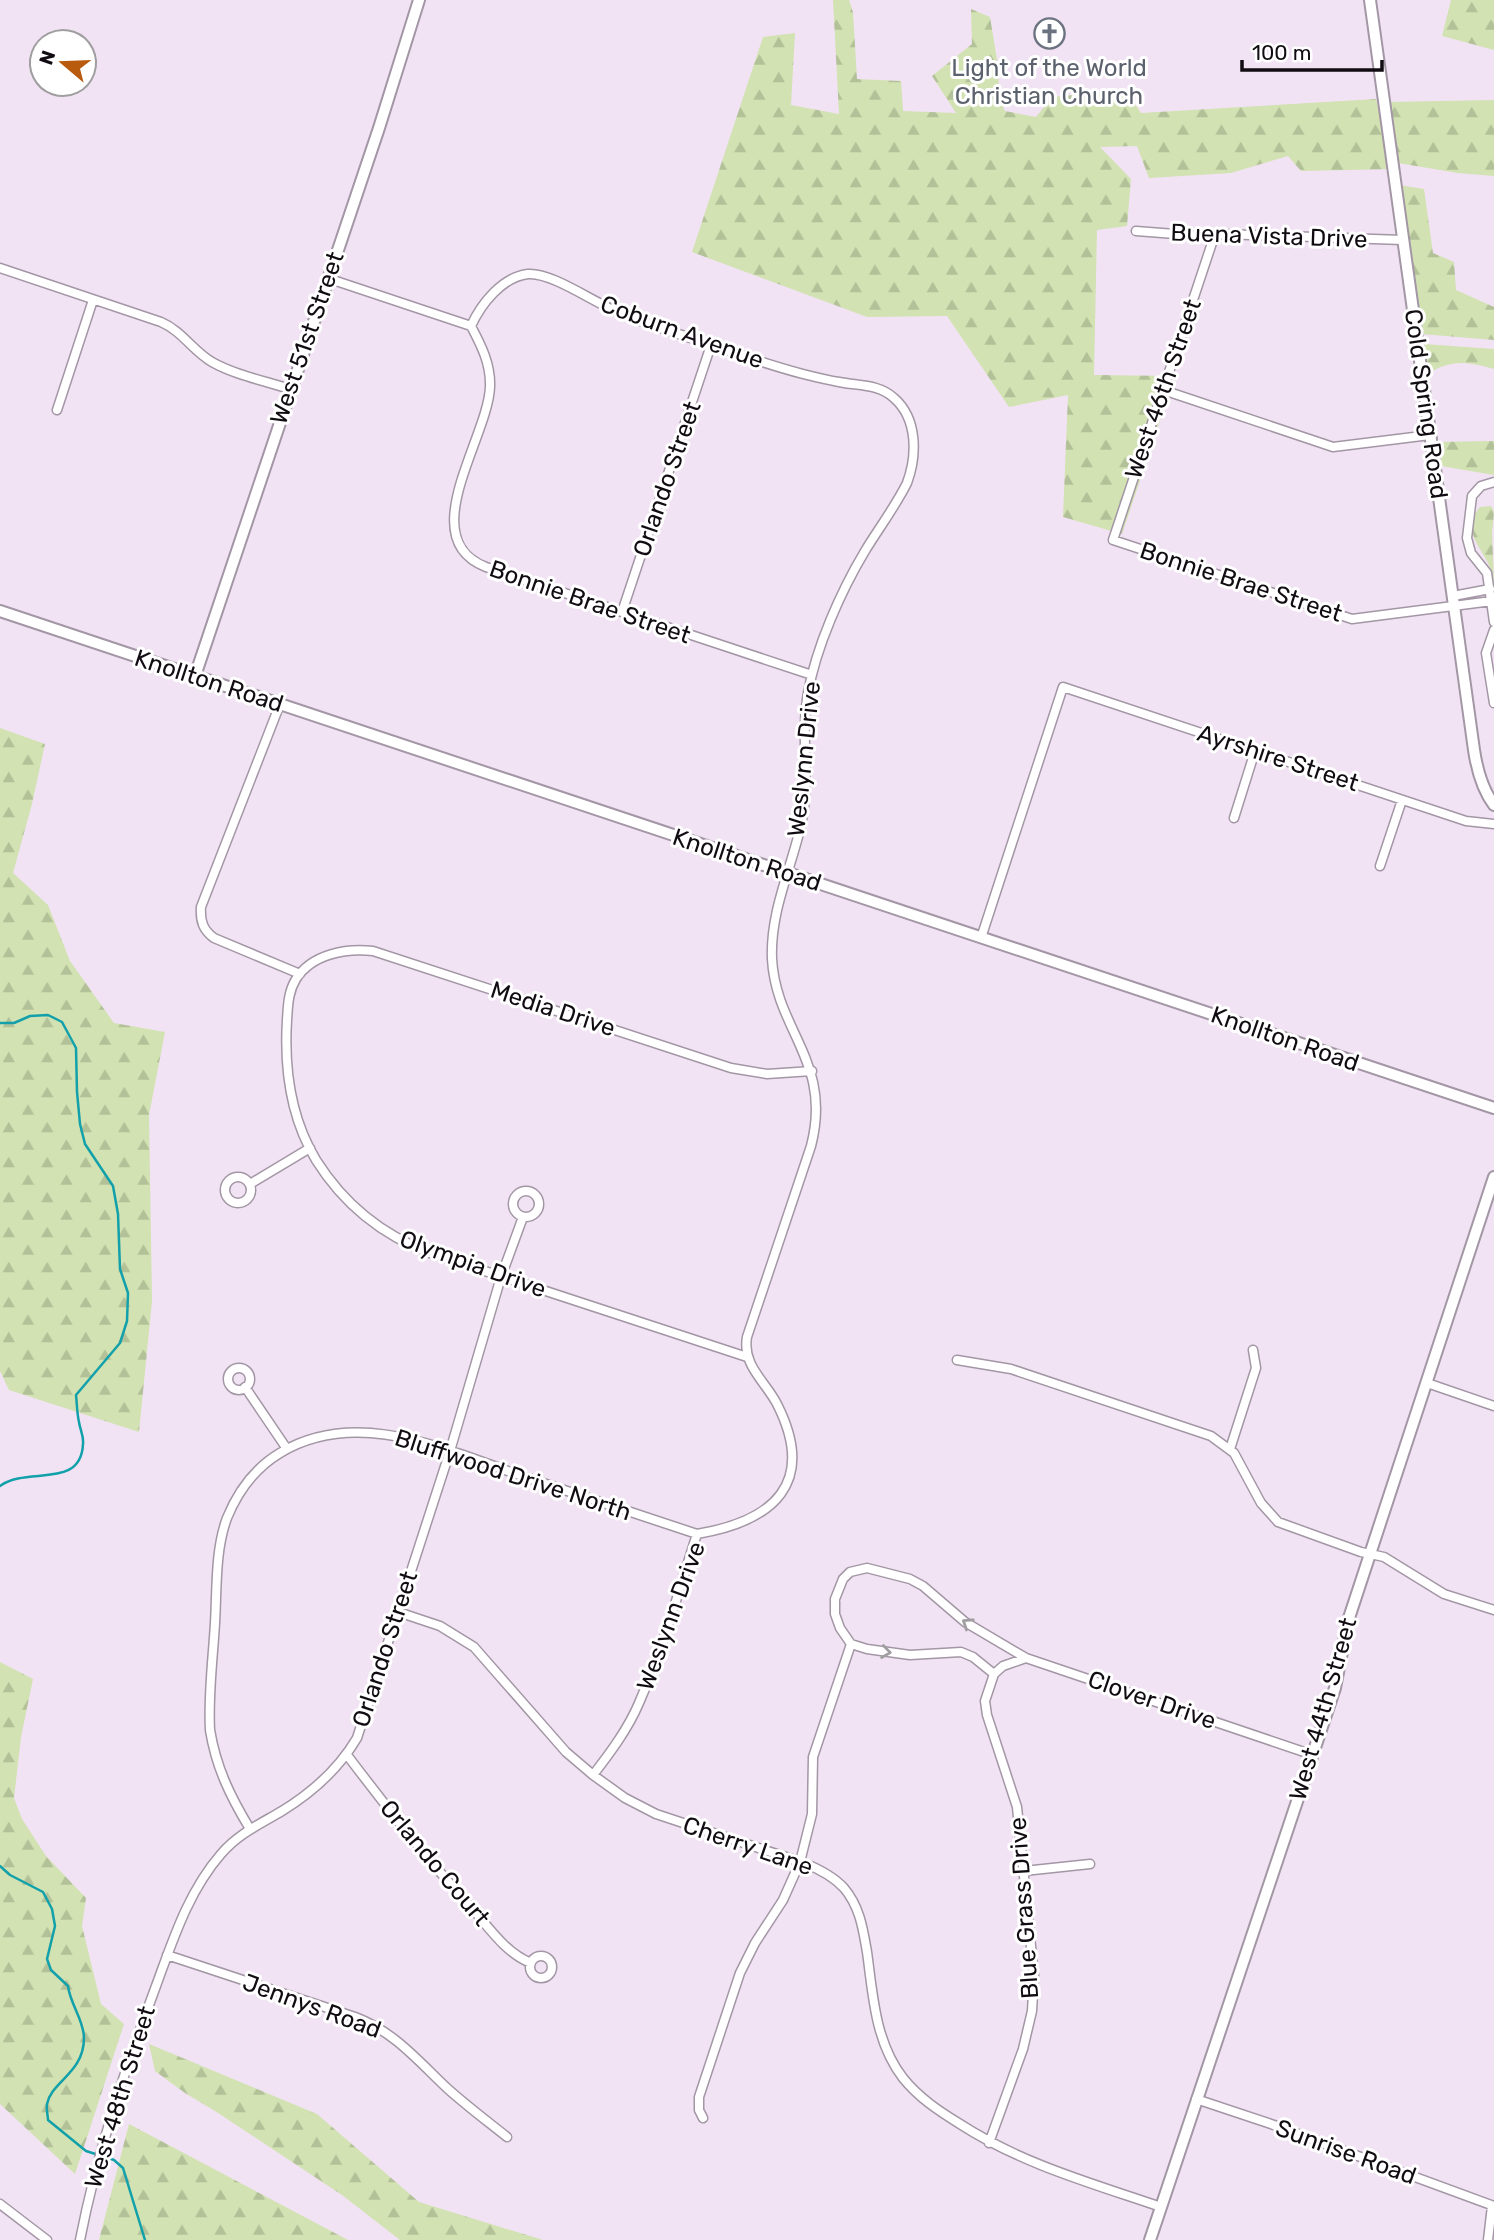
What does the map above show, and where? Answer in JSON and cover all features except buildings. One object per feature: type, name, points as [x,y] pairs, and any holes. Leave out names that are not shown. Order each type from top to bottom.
[{"type":"street","name":"West 51st Street","points":[[195,676],[379,128],[419,0]]},
{"type":"street","name":"Cold Spring Road","points":[[1370,0],[1476,764],[1494,805]]},
{"type":"street","name":"Buena Vista Drive","points":[[1136,230],[1214,237],[1221,234],[1403,240]]},
{"type":"street","name":"West 46th Street","points":[[1112,540],[1214,237]]},
{"type":"street","points":[[0,268],[166,324],[215,364],[290,389]]},
{"type":"street","name":"Coburn Avenue","points":[[471,326],[483,303],[496,292],[519,276],[536,274],[551,278],[613,310],[711,345],[805,374],[876,388],[896,400],[907,415]]},
{"type":"street","points":[[327,278],[471,326]]},
{"type":"street","points":[[57,410],[93,300]]},
{"type":"street","name":"Bonnie Brae Street","points":[[471,326],[487,361],[490,387],[487,405],[453,512],[457,542],[471,559],[482,566],[811,676]]},
{"type":"street","name":"Orlando Street","points":[[622,612],[711,345]]},
{"type":"street","points":[[1163,390],[1333,447],[1430,435]]},
{"type":"street","name":"Weslynn Drive","points":[[593,1775],[620,1738],[639,1704],[697,1534],[730,1526],[773,1504],[788,1482],[791,1455],[780,1412],[747,1357],[747,1337],[813,1138],[816,1098],[811,1071],[779,994],[772,964],[772,939],[776,909],[789,874],[804,806],[804,723],[811,676],[853,572],[908,479],[912,467],[913,443],[907,415]]},
{"type":"street","points":[[1494,482],[1481,486],[1472,496],[1467,538],[1471,553],[1487,573],[1494,622]]},
{"type":"street","name":"Bonnie Brae Street","points":[[1112,540],[1352,620],[1454,601]]},
{"type":"street","points":[[1454,601],[1490,589]]},
{"type":"street","points":[[1454,601],[1492,601]]},
{"type":"street","name":"Knollton Road","points":[[0,611],[1494,1108]]},
{"type":"street","points":[[1494,630],[1486,651],[1494,703]]},
{"type":"street","name":"Ayrshire Street","points":[[981,938],[1063,687],[1466,821],[1494,824]]},
{"type":"street","points":[[280,704],[201,907],[200,918],[205,930],[216,940],[300,974]]},
{"type":"street","points":[[1234,818],[1255,751]]},
{"type":"street","points":[[1380,866],[1402,800]]},
{"type":"street","name":"Media Drive","points":[[300,974],[312,963],[338,952],[381,952],[731,1068],[767,1074],[811,1071]]},
{"type":"street","name":"Olympia Drive","points":[[300,974],[289,998],[286,1058],[291,1099],[310,1148],[341,1193],[384,1230],[422,1250],[747,1357]]},
{"type":"street","points":[[250,1184],[310,1148]]},
{"type":"street","name":"West 44th Street","points":[[1150,2240],[1335,1688],[1343,1637],[1494,1177]]},
{"type":"street","name":"Orlando Street","points":[[167,1955],[186,1907],[201,1880],[223,1852],[250,1829],[307,1795],[337,1769],[361,1728],[450,1451],[501,1277],[523,1217]]},
{"type":"street","points":[[1230,1449],[1256,1368],[1253,1350]]},
{"type":"street","points":[[957,1360],[1012,1368],[1211,1436],[1230,1449],[1240,1461],[1261,1503],[1278,1522],[1396,1563],[1444,1594],[1494,1610]]},
{"type":"street","points":[[1427,1382],[1494,1406]]},
{"type":"street","points":[[245,1387],[288,1449]]},
{"type":"street","name":"Bluffwood Drive North","points":[[250,1829],[224,1784],[215,1759],[210,1730],[219,1557],[224,1528],[242,1490],[259,1469],[288,1449],[322,1436],[363,1432],[400,1437],[450,1451],[697,1534]]},
{"type":"street","name":"Clover Drive","points":[[851,1644],[840,1628],[835,1614],[835,1599],[846,1575],[867,1568],[905,1577],[918,1583],[965,1622],[1026,1658],[1312,1755]]},
{"type":"street","name":"Cherry Lane","points":[[398,1612],[432,1622],[474,1647],[550,1735],[593,1775],[625,1798],[656,1814],[800,1862],[835,1880],[857,1908],[863,1925],[880,2032],[899,2072],[929,2104],[989,2143],[1045,2168],[1161,2207]]},
{"type":"street","points":[[703,2118],[699,2110],[699,2097],[740,1973],[783,1900],[800,1862],[812,1814],[813,1757],[851,1644],[910,1655],[961,1652],[974,1657],[994,1674],[1007,1664],[1026,1658]]},
{"type":"street","name":"Blue Grass Drive","points":[[989,2143],[1023,2049],[1032,2011],[1034,1976],[1020,1824],[1013,1790],[986,1715],[986,1694],[994,1674]]},
{"type":"street","name":"Orlando Court","points":[[347,1755],[455,1891],[507,1948],[519,1958],[531,1963]]},
{"type":"street","points":[[1024,1871],[1090,1864]]},
{"type":"street","name":"Jennys Road","points":[[167,1955],[342,2013],[379,2028],[410,2050],[450,2091],[507,2137]]},
{"type":"street","name":"West 48th Street","points":[[80,2240],[90,2191],[115,2104],[167,1955]]},
{"type":"street","name":"Sunrise Road","points":[[1196,2099],[1493,2206]]},
{"type":"street","points":[[0,2204],[47,2240]]},
{"type":"street","points":[[1488,2240],[1493,2206]]},
{"type":"green space","points":[[833,0],[849,0],[853,12],[857,79],[901,81],[903,111],[956,113],[932,76],[972,44],[971,9],[990,17],[999,72],[998,96],[1005,111],[1036,117],[1052,97],[1126,90],[1141,113],[1376,99],[1393,169],[1301,171],[1288,156],[1231,173],[1149,178],[1137,146],[1100,147],[1131,179],[1127,226],[1097,230],[1094,375],[1175,376],[1122,534],[1063,517],[1068,395],[1009,407],[947,316],[867,317],[692,252],[763,37],[795,33],[791,105],[839,114]]},
{"type":"green space","points":[[1451,0],[1494,0],[1494,50],[1442,36]]},
{"type":"green space","points":[[1494,100],[1494,176],[1398,163],[1388,102]]},
{"type":"green space","points":[[1399,185],[1424,189],[1433,253],[1454,262],[1456,290],[1494,307],[1494,340],[1421,334]]},
{"type":"green space","points":[[1424,344],[1494,349],[1494,369],[1461,363],[1446,365],[1429,373]]},
{"type":"green space","points":[[1494,441],[1494,475],[1441,466],[1437,442]]},
{"type":"green space","points":[[1491,506],[1494,512],[1494,583],[1490,566],[1472,528],[1472,522],[1480,507]]},
{"type":"green space","points":[[0,728],[45,744],[13,873],[48,905],[70,961],[114,1023],[165,1032],[149,1115],[152,1301],[139,1432],[9,1390],[0,1371]]},
{"type":"green space","points":[[0,1662],[33,1679],[21,1737],[14,1798],[22,1819],[46,1856],[86,1898],[82,1926],[101,2004],[124,2024],[75,2174],[0,2104]]},
{"type":"green space","points":[[149,2044],[317,2114],[419,2202],[543,2240],[400,2240],[342,2195],[155,2071]]},
{"type":"green space","points":[[129,2124],[348,2240],[99,2240]]},
{"type":"waterway","points":[[0,1023],[14,1023],[30,1016],[48,1015],[62,1022],[76,1048],[80,1124],[85,1144],[113,1186],[118,1214],[120,1269],[128,1293],[127,1321],[120,1343],[76,1395],[83,1441],[80,1458],[73,1467],[63,1472],[24,1477],[0,1486]]},
{"type":"waterway","points":[[0,1866],[10,1875],[43,1892],[52,1909],[55,1926],[47,1959],[51,1970],[68,1986],[83,2031],[83,2050],[79,2060],[50,2096],[47,2106],[48,2120],[86,2151],[114,2160],[123,2168],[145,2240]]},
{"type":"place","name":"Light of the World Christian Church","points":[[1049,34]]}]
